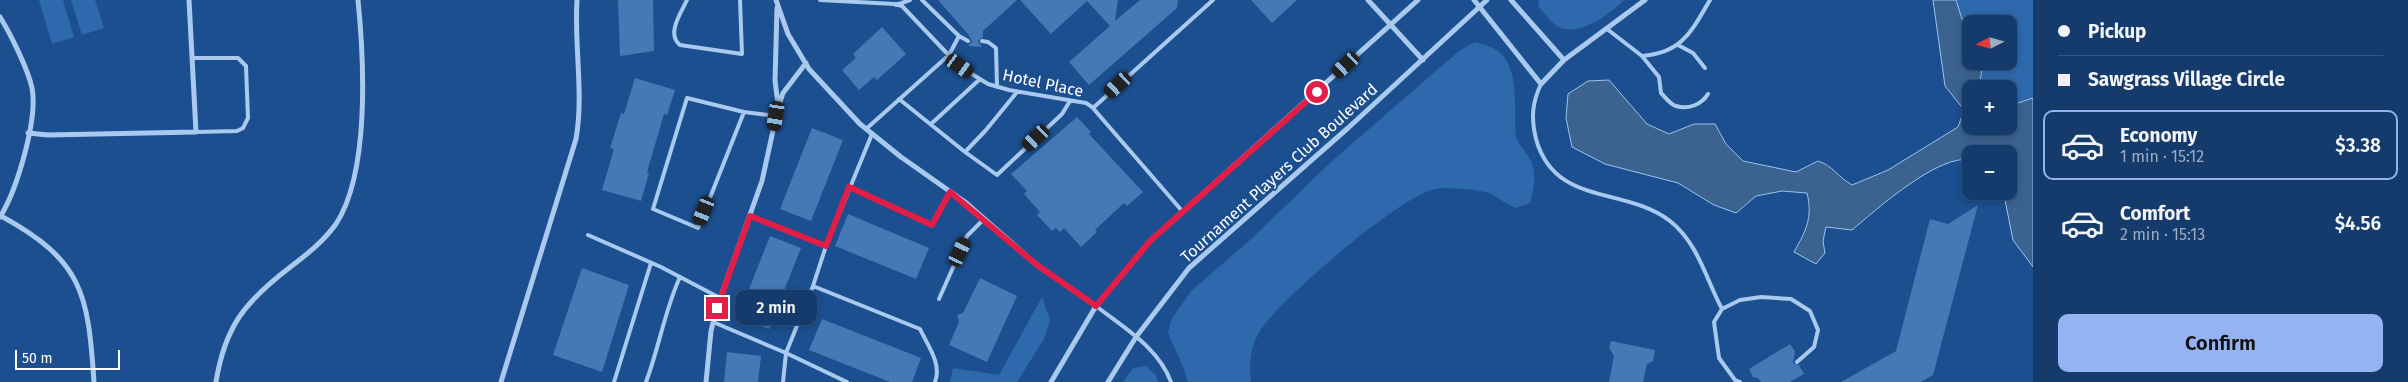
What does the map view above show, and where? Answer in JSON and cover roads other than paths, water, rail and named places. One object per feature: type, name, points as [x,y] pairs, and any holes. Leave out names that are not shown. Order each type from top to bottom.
[{"type":"street","points":[[28,133],[48,135],[196,132],[189,0]]},
{"type":"street","points":[[216,382],[229,333],[241,313],[253,297],[314,248],[336,223],[344,208],[357,166],[359,146],[362,70],[358,0]]},
{"type":"street","points":[[501,382],[580,120],[576,46],[577,0]]},
{"type":"street","points":[[1368,0],[1423,60]]},
{"type":"street","points":[[1051,382],[1096,306],[1150,241],[1418,0]]},
{"type":"street","points":[[1474,0],[1542,84],[1564,60],[1645,0]]},
{"type":"street","name":"Tournament Players Club Boulevard","points":[[1108,382],[1136,337],[1189,268],[1348,128],[1487,0]]},
{"type":"street","points":[[1511,0],[1564,60]]},
{"type":"street","points":[[776,2],[788,34],[806,63],[830,93],[866,129],[984,219],[1037,265],[1096,306]]},
{"type":"street","points":[[776,2],[775,81],[778,108]]},
{"type":"street","points":[[0,17],[32,86],[34,101],[15,187],[0,216],[30,232],[46,244],[71,273],[87,308],[91,327],[94,382]]},
{"type":"street","points":[[706,382],[713,322],[750,216],[771,144],[778,108],[783,93],[806,63]]},
{"type":"lane","points":[[687,0],[673,32],[675,42],[680,45],[742,54],[740,0]]},
{"type":"lane","points":[[820,0],[896,4],[910,0]]},
{"type":"lane","points":[[922,0],[959,36],[968,41]]},
{"type":"lane","points":[[1093,108],[1213,0]]},
{"type":"lane","points":[[1642,56],[1660,55],[1678,45],[1710,0]]},
{"type":"lane","name":"Hotel Place","points":[[896,4],[911,14],[960,66],[980,79],[997,87],[1086,103],[1093,108],[1184,212]]},
{"type":"lane","points":[[1607,29],[1642,56],[1659,77],[1661,93],[1675,106],[1690,107],[1704,102],[1708,94]]},
{"type":"lane","points":[[866,129],[949,55],[959,36]]},
{"type":"lane","points":[[982,41],[988,42],[996,48],[997,87]]},
{"type":"lane","points":[[1678,45],[1693,53],[1706,68]]},
{"type":"lane","points":[[192,58],[238,58],[246,66],[248,118],[243,128],[237,131],[196,132]]},
{"type":"lane","points":[[931,124],[980,79]]},
{"type":"lane","points":[[1542,84],[1532,108],[1533,125],[1537,142],[1555,173],[1578,188],[1644,206],[1670,221],[1684,235],[1695,251],[1722,309]]},
{"type":"lane","points":[[965,152],[1017,92]]},
{"type":"lane","points":[[744,112],[698,228],[653,209],[688,98],[744,112],[776,116]]},
{"type":"lane","points":[[899,99],[997,175],[1062,114],[1070,100]]},
{"type":"lane","points":[[782,382],[786,352],[813,286],[849,187],[872,134]]},
{"type":"lane","points":[[849,187],[932,225],[950,192]]},
{"type":"lane","points":[[750,216],[826,246]]},
{"type":"lane","points":[[939,299],[967,236],[984,219]]},
{"type":"lane","points":[[588,235],[651,263],[720,298]]},
{"type":"lane","points":[[614,382],[651,263]]},
{"type":"lane","points":[[646,382],[680,277]]},
{"type":"lane","points":[[813,286],[920,329],[935,359],[939,373],[935,382]]},
{"type":"lane","points":[[1740,382],[1734,380],[1718,358],[1714,322],[1722,309],[1740,300],[1761,297],[1791,299],[1810,310],[1818,330],[1814,348],[1797,362]]},
{"type":"lane","points":[[1096,306],[1136,337],[1159,359],[1171,382]]},
{"type":"lane","points":[[713,322],[786,352],[847,382]]}]
